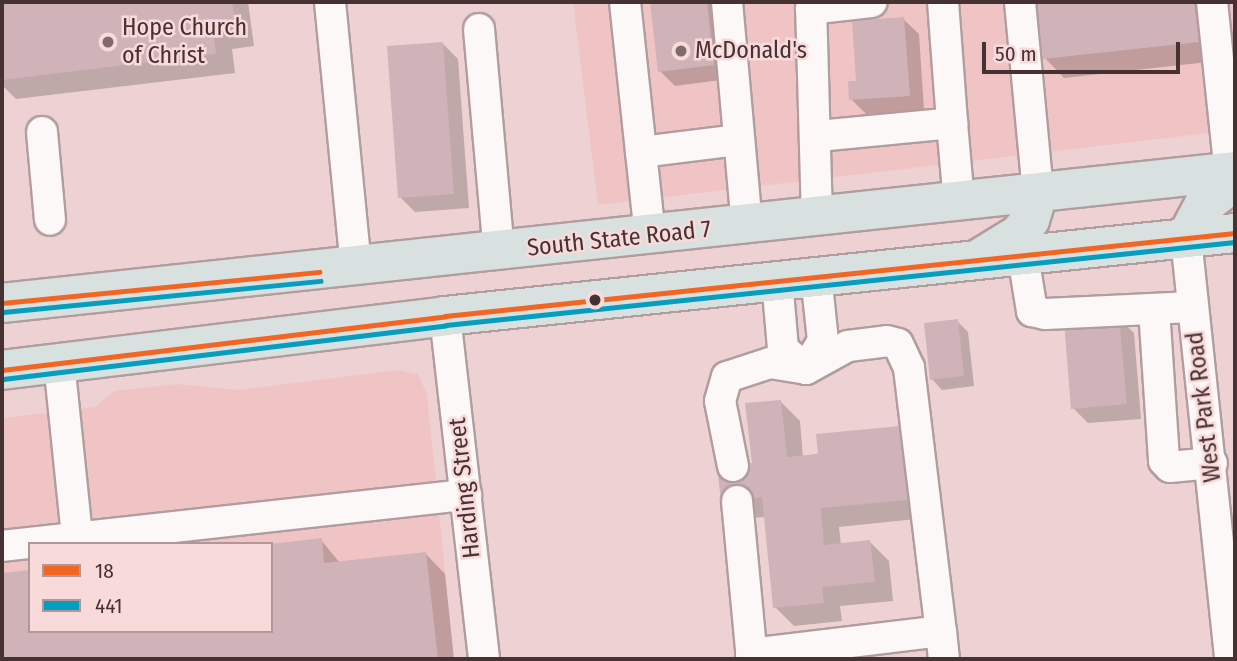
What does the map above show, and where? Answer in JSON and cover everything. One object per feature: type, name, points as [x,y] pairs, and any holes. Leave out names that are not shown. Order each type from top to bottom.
[{"type":"main road","name":"South State Road 7","points":[[2,303],[1234,175]]},
{"type":"main road","points":[[1186,238],[1203,206],[1234,175]]},
{"type":"main road","points":[[975,260],[1019,234],[1030,220],[1038,194]]},
{"type":"main road","points":[[2,369],[445,316],[1235,233]]},
{"type":"main road","points":[[445,316],[463,282],[499,252]]},
{"type":"main road","points":[[308,333],[339,307],[356,268]]},
{"type":"street","points":[[330,2],[356,268]]},
{"type":"street","points":[[625,2],[650,236]]},
{"type":"street","points":[[727,2],[747,226]]},
{"type":"street","points":[[817,219],[813,170],[818,136],[814,5],[872,2]]},
{"type":"street","points":[[943,2],[959,203]]},
{"type":"street","points":[[1020,2],[1038,194]]},
{"type":"street","points":[[1212,2],[1234,175]]},
{"type":"street","points":[[479,29],[499,252]]},
{"type":"street","points":[[818,136],[952,123]]},
{"type":"street","points":[[42,132],[50,219]]},
{"type":"street","points":[[641,152],[738,140]]},
{"type":"street","name":"West Park Road","points":[[1186,238],[1192,307],[1207,411],[1219,455],[1230,659]]},
{"type":"street","points":[[1023,256],[1032,311],[1192,307]]},
{"type":"street","points":[[806,369],[822,341],[816,276]]},
{"type":"street","points":[[777,280],[783,349],[806,369]]},
{"type":"street","points":[[1154,309],[1164,461],[1170,467],[1219,455]]},
{"type":"street","name":"Harding Street","points":[[445,316],[484,659]]},
{"type":"street","points":[[733,466],[720,401],[727,377],[770,363],[806,369],[848,346],[887,341],[904,353],[942,645],[751,657],[737,501]]},
{"type":"street","points":[[59,362],[77,537]]},
{"type":"street","points":[[1161,415],[1207,411]]},
{"type":"street","points":[[35,542],[466,495]]},
{"type":"street","points":[[2,546],[28,543]]},
{"type":"street","points":[[1230,659],[1235,659]]},
{"type":"shaded area","points":[[573,2],[1235,2],[1235,130],[598,205]]},
{"type":"shaded area","points":[[398,370],[418,374],[427,394],[454,659],[2,659],[2,418],[95,407],[114,391],[176,384],[239,390]]},
{"type":"building","name":"Hope Church of Christ","points":[[2,2],[232,2],[236,27],[213,30],[216,54],[2,80]]},
{"type":"building","points":[[650,2],[707,2],[714,65],[658,72]]},
{"type":"building","points":[[1037,2],[1194,2],[1199,42],[1043,59]]},
{"type":"building","points":[[904,17],[910,96],[849,100],[848,81],[856,81],[852,21]]},
{"type":"building","points":[[443,42],[454,194],[398,198],[387,46]]},
{"type":"building","points":[[1119,316],[1127,404],[1071,409],[1064,321]]},
{"type":"building","points":[[958,319],[964,376],[930,380],[924,323]]},
{"type":"building","points":[[781,400],[787,457],[818,454],[816,434],[900,426],[908,500],[821,508],[824,545],[870,540],[875,582],[822,587],[824,603],[773,608],[762,497],[721,501],[717,467],[752,463],[745,403]]},
{"type":"building","points":[[322,538],[324,563],[426,552],[438,659],[2,659],[2,573],[28,570],[28,633],[273,633],[273,544]]},
{"type":"transit line","name":"18","points":[[2,370],[445,316],[1235,233]]},
{"type":"transit line","name":"441","points":[[3,379],[446,325],[1235,242]]},
{"type":"transit line","name":"18","points":[[2,303],[319,272]]},
{"type":"transit line","name":"441","points":[[3,312],[320,281]]},
{"type":"place","name":"Hope Church of Christ","points":[[108,42]]},
{"type":"place","name":"McDonald's","points":[[681,51]]}]
